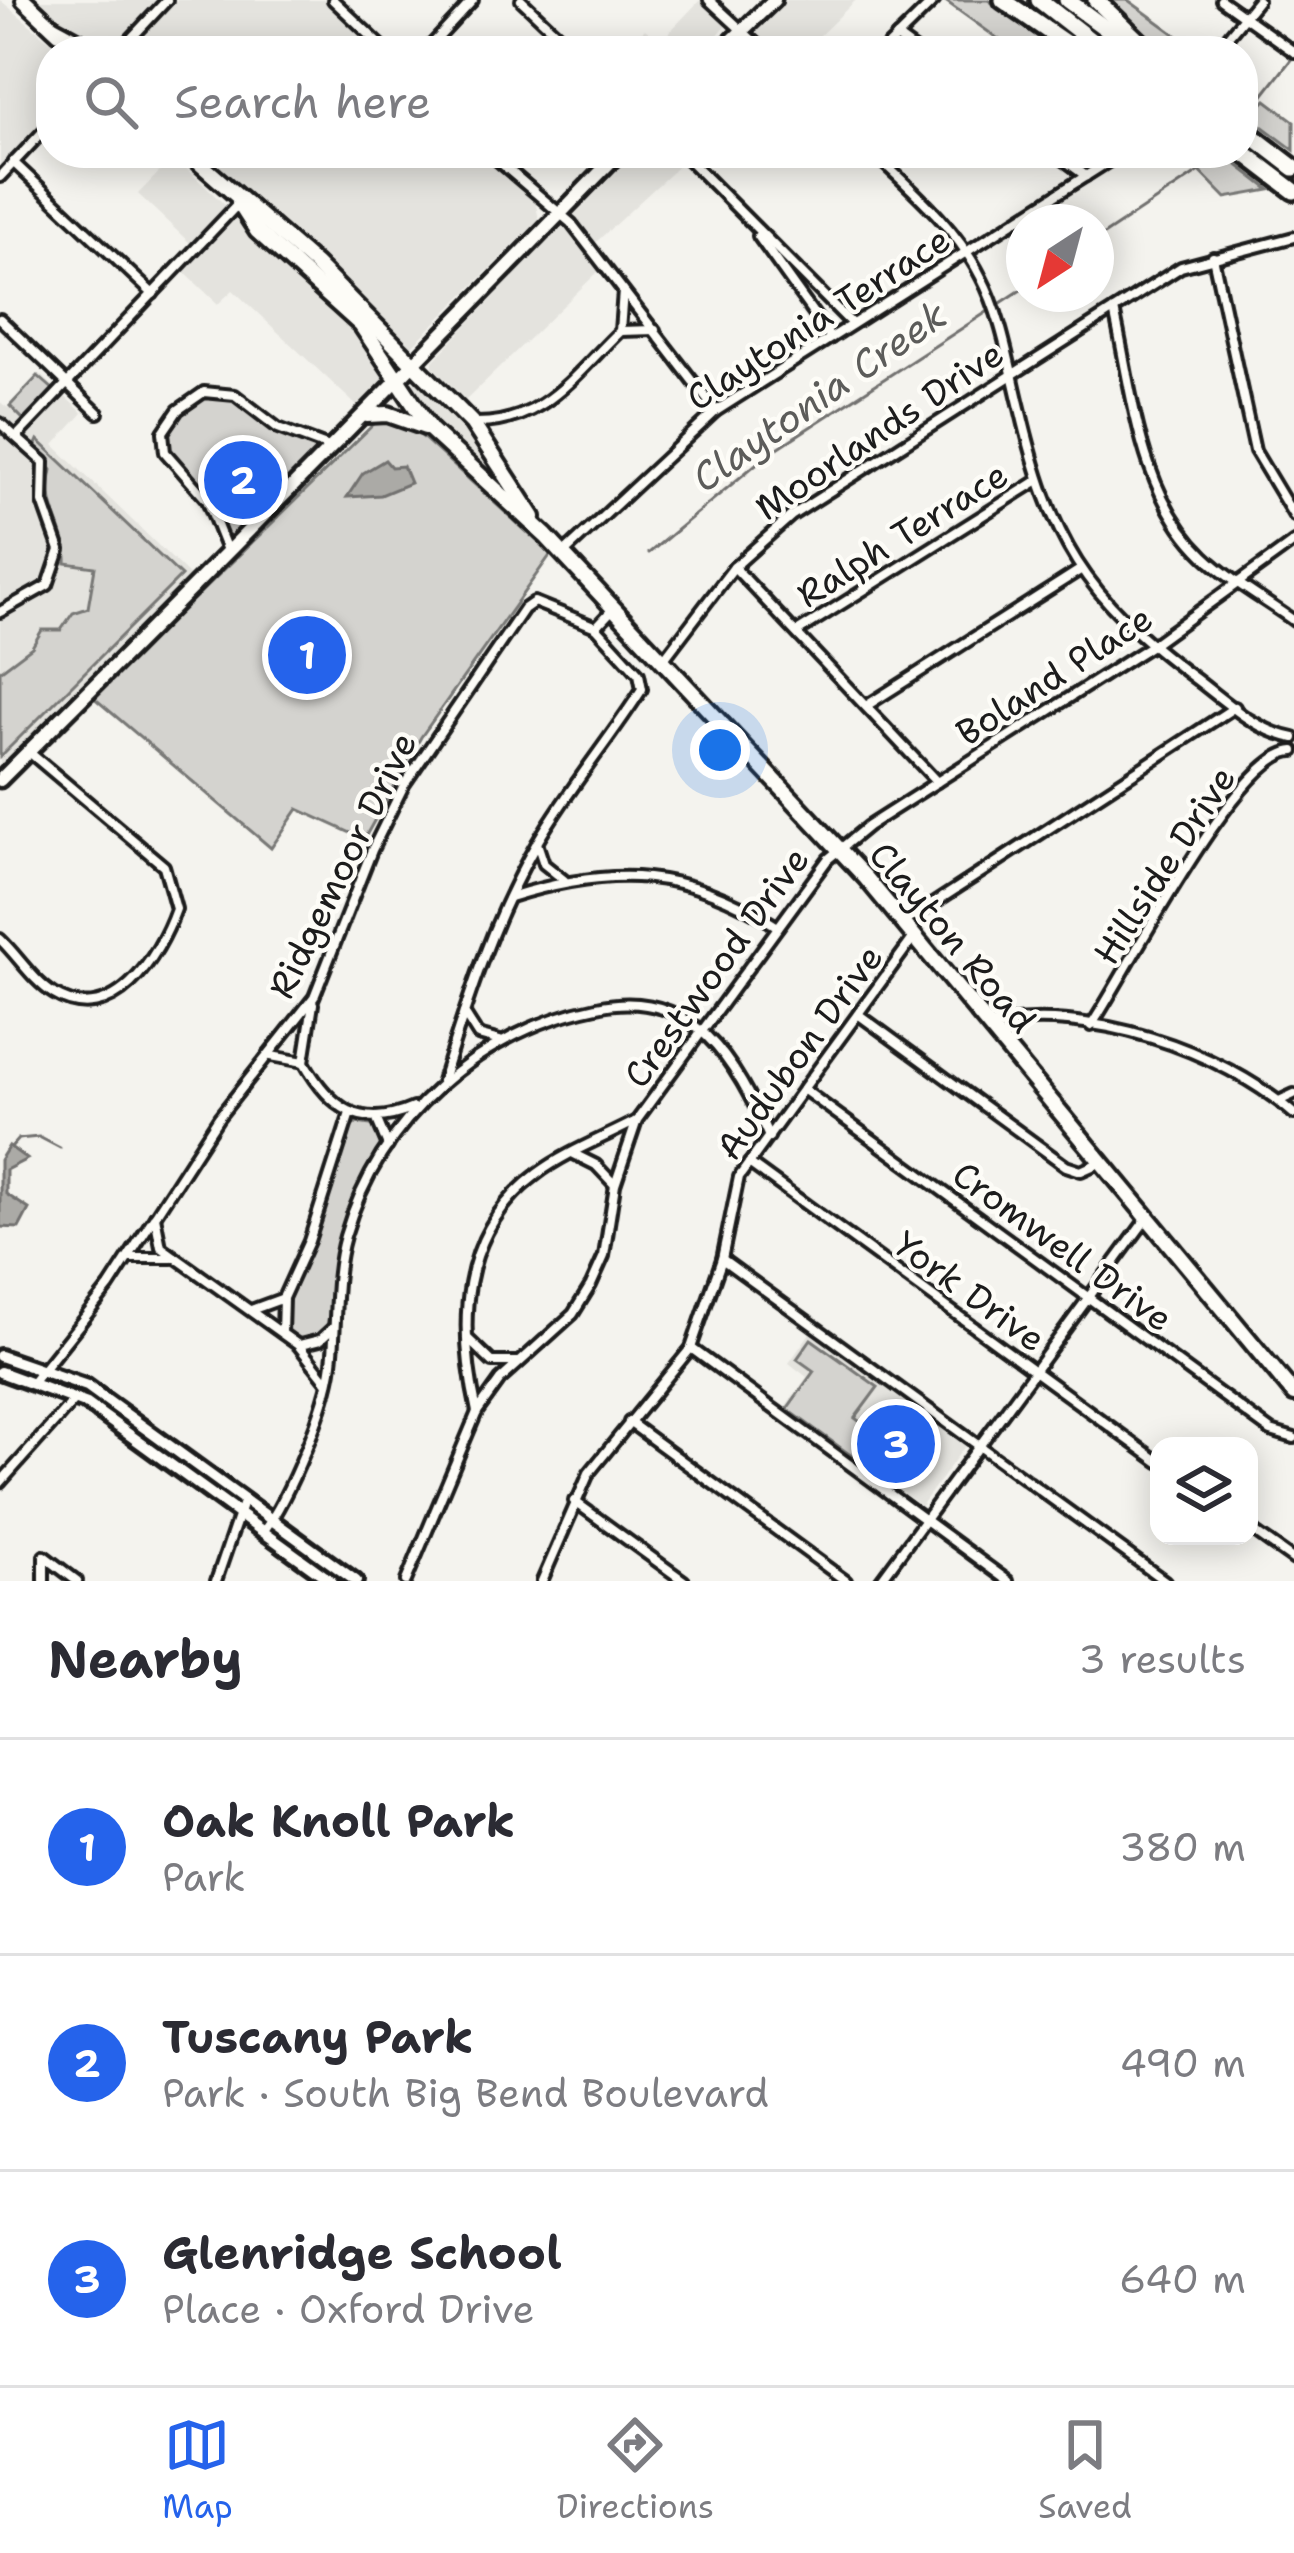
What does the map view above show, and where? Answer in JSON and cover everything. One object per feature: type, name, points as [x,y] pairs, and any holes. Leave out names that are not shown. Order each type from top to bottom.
[{"type":"highway","points":[[1004,0],[1056,36]]},
{"type":"highway","points":[[1039,0],[1085,36]]},
{"type":"highway","points":[[1067,0],[1116,36]]},
{"type":"highway","points":[[1096,0],[1133,36]]},
{"type":"highway","points":[[1258,140],[1294,168]]},
{"type":"highway","points":[[1258,164],[1294,190]]},
{"type":"main road","points":[[24,0],[63,36]]},
{"type":"main road","points":[[737,36],[774,0]]},
{"type":"main road","points":[[53,27],[70,36]]},
{"type":"main road","name":"Clayton Road","points":[[204,168],[315,264],[472,424],[546,536]]},
{"type":"main road","points":[[0,780],[226,548],[367,416],[604,168]]},
{"type":"main road","name":"Clayton Road","points":[[239,202],[257,231],[361,325],[431,430],[546,536],[839,848],[1294,1394]]},
{"type":"main road","points":[[367,416],[388,414],[431,430]]},
{"type":"street","points":[[135,36],[167,0]]},
{"type":"street","points":[[333,0],[371,36]]},
{"type":"street","points":[[440,36],[473,0]]},
{"type":"street","points":[[521,0],[559,36]]},
{"type":"street","points":[[709,0],[748,36]]},
{"type":"street","points":[[898,36],[935,0]]},
{"type":"street","points":[[1221,0],[1290,50]]},
{"type":"street","points":[[1229,36],[1258,0]]},
{"type":"street","points":[[0,177],[36,139]]},
{"type":"street","points":[[13,163],[153,294]]},
{"type":"street","points":[[507,168],[560,213],[623,287],[716,411]]},
{"type":"street","points":[[697,168],[852,323]]},
{"type":"street","points":[[888,168],[936,214],[967,253],[994,309],[1036,481],[1080,570],[1115,615],[1152,645],[1263,728],[1294,737]]},
{"type":"street","points":[[1075,168],[1086,176]]},
{"type":"street","name":"Claytonia Terrace","points":[[563,554],[716,411],[1099,168]]},
{"type":"street","points":[[16,436],[239,202]]},
{"type":"street","points":[[751,224],[831,338]]},
{"type":"street","name":"Moorlands Drive","points":[[1114,310],[1181,267],[1271,247],[1294,237]]},
{"type":"street","points":[[1213,257],[1255,452],[1294,516]]},
{"type":"street","points":[[620,331],[623,287]]},
{"type":"street","points":[[1114,310],[1155,487],[1187,538],[1294,621]]},
{"type":"street","name":"Moorlands Drive","points":[[664,660],[734,567],[790,516],[1111,312]]},
{"type":"street","points":[[0,319],[98,412]]},
{"type":"street","points":[[472,424],[501,424],[533,414],[620,331],[655,330]]},
{"type":"street","points":[[226,548],[207,500],[165,452],[164,432],[178,410],[204,392],[235,395],[290,435],[333,449]]},
{"type":"street","points":[[0,422],[44,462],[43,502],[60,550],[47,584],[0,612]]},
{"type":"street","name":"Ralph Terrace","points":[[796,632],[1036,481]]},
{"type":"street","name":"Boland Place","points":[[839,848],[1152,645],[1294,542]]},
{"type":"street","points":[[734,567],[937,782]]},
{"type":"street","points":[[866,706],[1080,570]]},
{"type":"street","name":"Ridgemoor Drive","points":[[34,1381],[130,1258],[219,1117],[314,997],[372,850],[404,785],[524,609],[535,602],[548,604],[596,627]]},
{"type":"street","points":[[441,1082],[509,897],[537,843],[644,685],[596,627],[614,608]]},
{"type":"street","points":[[904,922],[1235,707]]},
{"type":"street","points":[[0,939],[52,993],[92,1004],[110,1000],[138,974],[167,934],[176,909],[164,866],[29,751]]},
{"type":"street","name":"Hillside Drive","points":[[1091,1026],[1228,804],[1267,761],[1280,752],[1294,751]]},
{"type":"street","points":[[537,843],[544,864],[566,880]]},
{"type":"street","name":"Crestwood Drive","points":[[406,1581],[477,1412],[500,1380],[573,1314],[591,1285],[613,1222],[615,1185],[638,1120],[839,848]]},
{"type":"street","points":[[509,897],[601,875],[661,878],[735,900],[778,927]]},
{"type":"street","name":"Audubon Drive","points":[[542,1581],[574,1501],[629,1422],[691,1348],[722,1259],[737,1184],[749,1163],[915,936]]},
{"type":"street","points":[[314,997],[304,1062],[331,1102],[377,1120],[419,1106]]},
{"type":"street","points":[[263,1532],[328,1384],[345,1235],[388,1147],[441,1082],[502,1041],[558,1016],[625,1004],[660,1010],[703,1034],[741,1073],[769,1137]]},
{"type":"street","points":[[464,1011],[478,1035],[502,1041]]},
{"type":"street","points":[[857,1014],[1066,1166],[1081,1171],[1101,1162]]},
{"type":"street","points":[[989,1026],[1022,1021],[1091,1026],[1198,1053],[1294,1114]]},
{"type":"street","points":[[271,1056],[304,1062]]},
{"type":"street","name":"Cromwell Drive","points":[[803,1089],[1270,1431],[1294,1438]]},
{"type":"street","points":[[1279,1101],[1294,1094]]},
{"type":"street","points":[[283,1334],[283,1298],[308,1241],[350,1113]]},
{"type":"street","points":[[377,1120],[388,1147]]},
{"type":"street","name":"Crestwood Drive","points":[[477,1412],[463,1332],[475,1258],[497,1217],[540,1171],[638,1120]]},
{"type":"street","points":[[574,1154],[596,1165],[615,1185]]},
{"type":"street","name":"York Drive","points":[[749,1163],[1150,1456]]},
{"type":"street","points":[[155,1216],[161,1247],[298,1346],[328,1384]]},
{"type":"street","points":[[880,1581],[1147,1218]]},
{"type":"street","points":[[130,1258],[173,1258]]},
{"type":"street","points":[[722,1259],[1165,1581]]},
{"type":"street","points":[[251,1310],[283,1298]]},
{"type":"street","points":[[298,1346],[320,1340],[334,1327]]},
{"type":"street","points":[[463,1332],[492,1362],[523,1361]]},
{"type":"street","points":[[691,1348],[1008,1581]]},
{"type":"street","points":[[0,1356],[41,1368],[105,1398],[356,1581]]},
{"type":"street","points":[[0,1372],[76,1398],[331,1581]]},
{"type":"street","points":[[0,1483],[76,1398]]},
{"type":"street","points":[[629,1422],[846,1581]]},
{"type":"street","points":[[215,1580],[244,1499]]},
{"type":"street","points":[[574,1501],[683,1581]]},
{"type":"street","points":[[1258,1534],[1294,1560]]},
{"type":"street","points":[[44,1581],[44,1556],[77,1581]]},
{"type":"shaded area","points":[[0,0],[44,36],[36,36],[36,128],[0,166]]},
{"type":"shaded area","points":[[38,0],[159,0],[125,36],[78,36]]},
{"type":"shaded area","points":[[177,0],[326,0],[364,36],[145,36]]},
{"type":"shaded area","points":[[700,0],[726,25],[717,36],[666,36]]},
{"type":"shaded area","points":[[787,0],[856,0],[819,36],[755,33]]},
{"type":"shaded area","points":[[944,0],[988,0],[1041,36],[994,36]]},
{"type":"shaded area","points":[[1104,0],[1128,0],[1177,36],[1144,36]]},
{"type":"shaded area","points":[[1258,95],[1261,105],[1266,100],[1294,121],[1294,150],[1258,123]]},
{"type":"shaded area","points":[[163,168],[186,168],[226,206],[192,245],[138,194]]},
{"type":"shaded area","points":[[222,168],[501,168],[535,200],[539,220],[411,347]]},
{"type":"shaded area","points":[[619,168],[676,168],[595,243],[573,216]]},
{"type":"shaded area","points":[[1197,168],[1241,168],[1270,190],[1226,198]]},
{"type":"shaded area","points":[[237,217],[375,352],[385,377],[358,407],[233,290],[218,304],[181,269],[229,218]]},
{"type":"shaded area","points":[[562,225],[603,267],[466,400],[433,367],[433,361]]},
{"type":"shaded area","points":[[40,374],[83,413],[54,445],[190,576],[0,769],[0,402],[8,408]]},
{"type":"shaded area","points":[[38,376],[55,391],[26,422],[10,406]]},
{"type":"shaded area","points":[[418,381],[464,422],[499,483],[439,432],[409,386]]},
{"type":"shaded area","points":[[204,392],[235,395],[278,428],[333,449],[226,548],[208,503],[167,447],[165,436],[181,409]]},
{"type":"shaded area","points":[[379,419],[408,424],[551,554],[421,737],[364,839],[298,809],[271,848],[93,697]]},
{"type":"shaded area","points":[[38,440],[181,576],[0,757],[0,671],[32,647],[42,630],[61,630],[73,613],[88,608],[95,567],[66,563],[50,497],[52,470],[35,447]]},
{"type":"shaded area","points":[[385,460],[391,467],[403,466],[410,483],[381,495],[347,497],[363,473]]},
{"type":"shaded area","points":[[356,1123],[378,1126],[382,1144],[343,1229],[327,1326],[316,1337],[299,1340],[285,1330],[282,1312],[326,1204],[347,1132]]},
{"type":"shaded area","points":[[9,1146],[27,1159],[6,1170],[6,1194],[29,1209],[19,1228],[0,1227],[0,1160]]},
{"type":"shaded area","points":[[810,1333],[965,1446],[921,1506],[785,1407],[807,1377],[789,1363]]},
{"type":"shaded area","points":[[811,1339],[878,1387],[855,1418],[863,1424],[856,1434],[867,1444],[856,1459],[787,1409],[814,1371],[797,1359]]},
{"type":"waterway","name":"Claytonia Creek","points":[[1261,98],[1293,57]]},
{"type":"waterway","name":"Claytonia Creek","points":[[1114,228],[1203,169]]},
{"type":"waterway","name":"Claytonia Creek","points":[[649,553],[767,455],[1006,300]]},
{"type":"waterway","points":[[11,1147],[18,1139],[39,1137],[60,1148]]},
{"type":"place","name":"Tuscany Park","points":[[243,480]]},
{"type":"place","name":"Oak Knoll Park","points":[[307,655]]},
{"type":"place","name":"Glenridge School","points":[[896,1444]]}]
